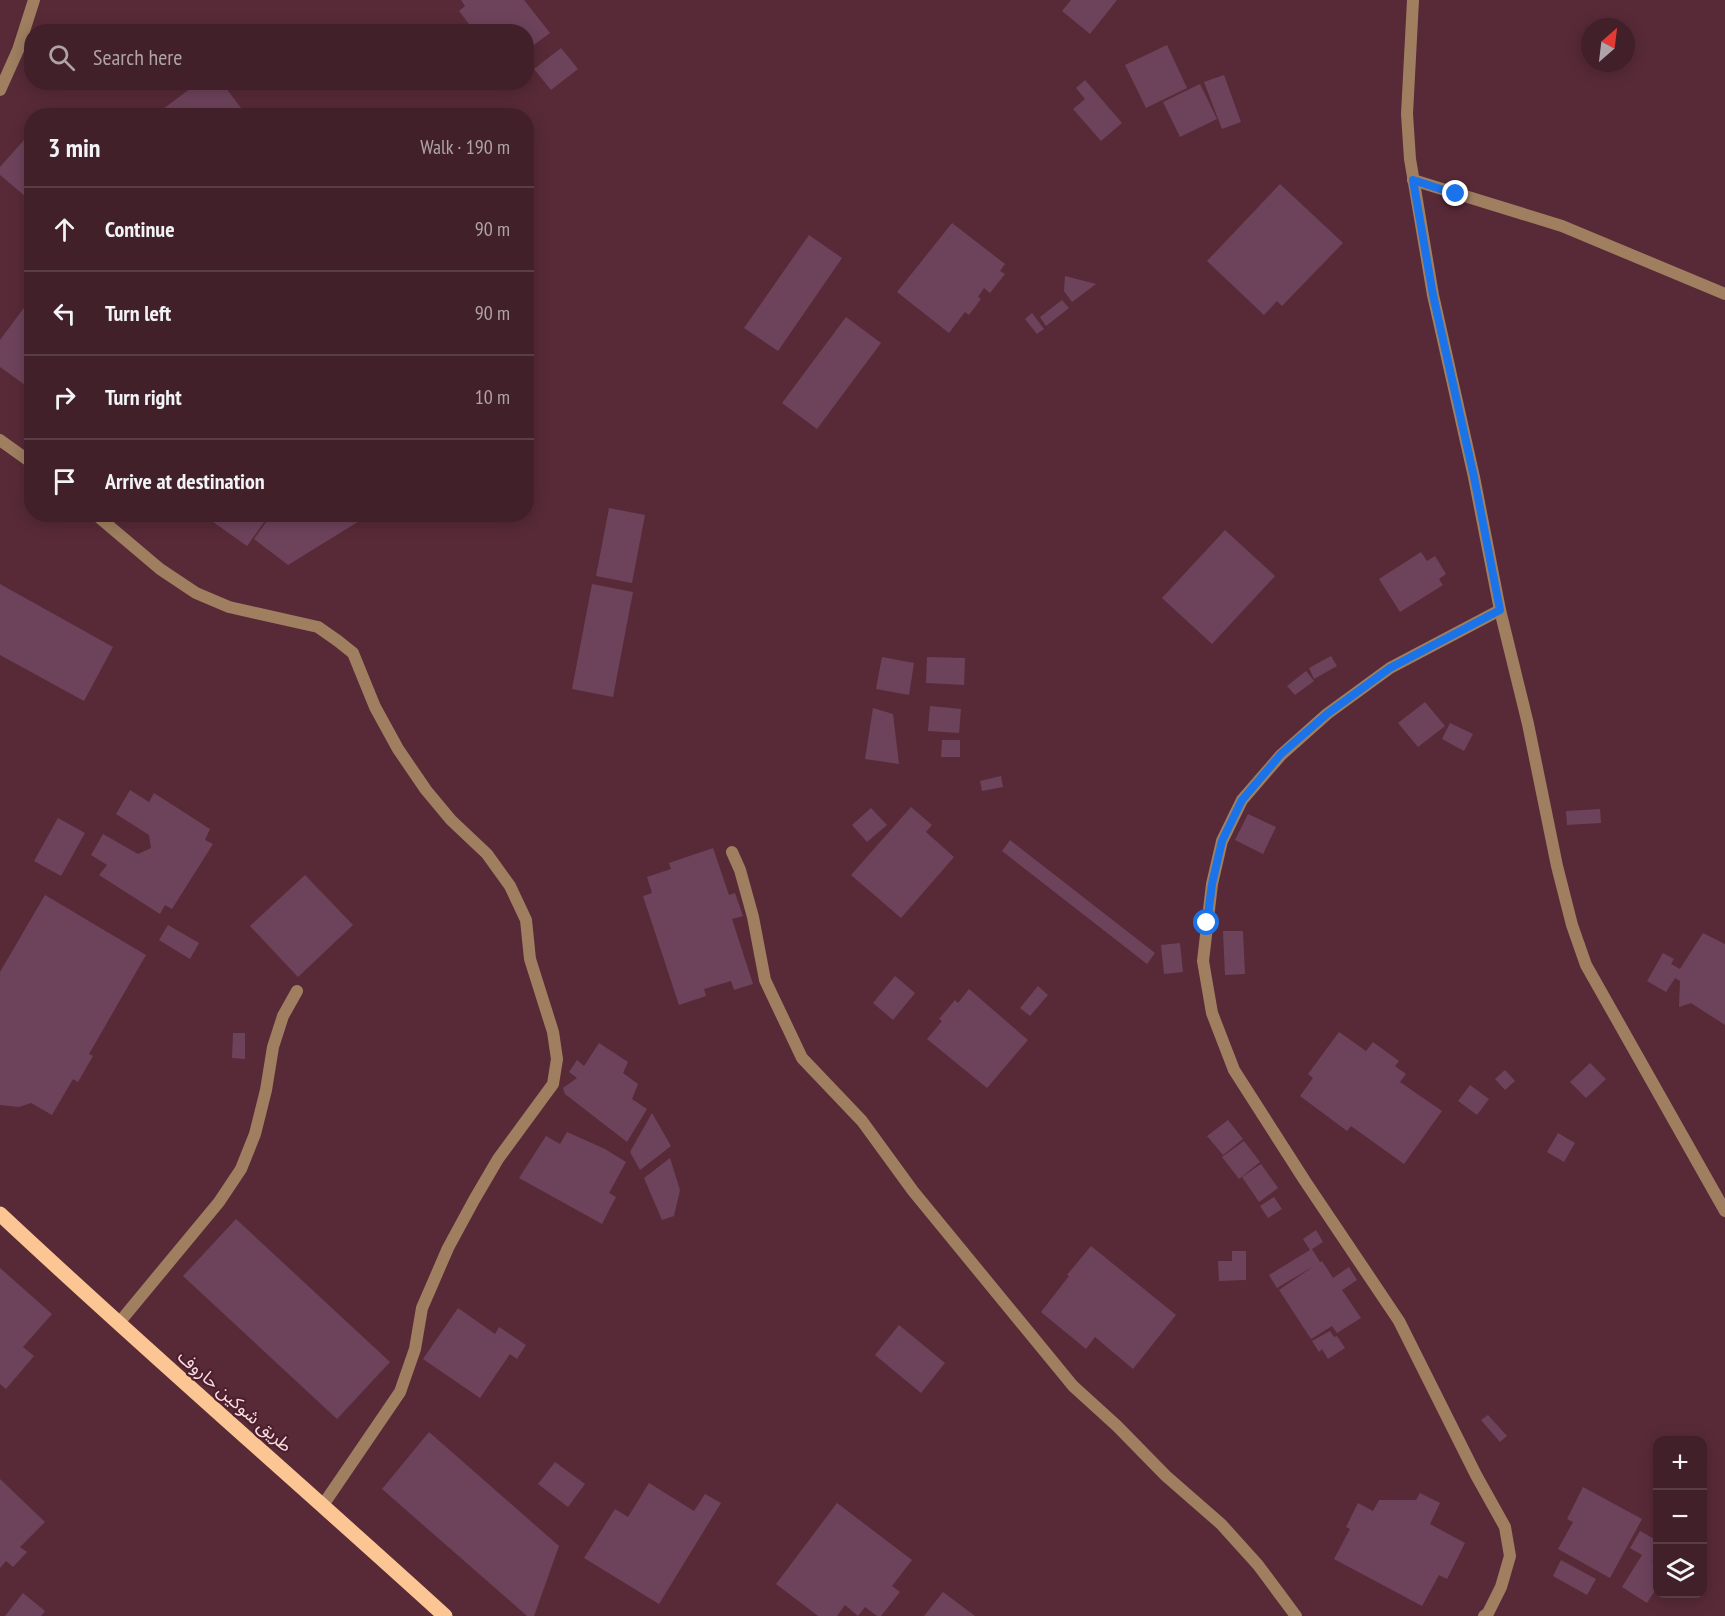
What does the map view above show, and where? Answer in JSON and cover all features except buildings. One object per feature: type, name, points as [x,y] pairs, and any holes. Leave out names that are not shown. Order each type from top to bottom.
[{"type":"main road","name":"طريق شوكين حاروف","points":[[0,1214],[118,1324],[445,1616]]},
{"type":"street","points":[[26,24],[34,0]]},
{"type":"street","points":[[1413,0],[1407,114],[1413,180],[1433,295],[1474,477],[1500,610],[1528,724],[1557,866],[1572,925],[1586,965],[1725,1211]]},
{"type":"street","points":[[0,90],[24,31]]},
{"type":"street","points":[[1413,180],[1562,226],[1725,294]]},
{"type":"street","points":[[0,440],[24,457]]},
{"type":"street","points":[[104,522],[160,569],[196,593],[229,607],[318,627],[338,640],[352,653],[375,707],[398,749],[426,790],[451,820],[487,854],[510,886],[526,920],[530,959],[553,1032],[557,1059],[554,1084],[498,1159],[448,1248],[422,1308],[415,1349],[400,1392],[323,1505]]},
{"type":"street","points":[[1484,1616],[1488,1613],[1501,1587],[1510,1556],[1505,1527],[1476,1475],[1399,1321],[1234,1070],[1212,1013],[1203,961],[1212,884],[1222,841],[1242,800],[1281,754],[1336,708],[1390,668],[1500,610]]},
{"type":"street","points":[[732,852],[740,870],[753,917],[765,980],[802,1058],[862,1121],[914,1191],[1073,1386],[1117,1426],[1166,1476],[1221,1524],[1258,1565],[1296,1616]]},
{"type":"street","points":[[118,1324],[219,1202],[241,1169],[255,1134],[266,1090],[273,1047],[283,1016],[297,991]]},
{"type":"route","points":[[1207,923],[1212,884],[1222,841],[1242,800],[1281,754],[1327,714],[1390,668],[1500,610],[1474,477],[1433,295],[1413,180],[1456,194]]}]
